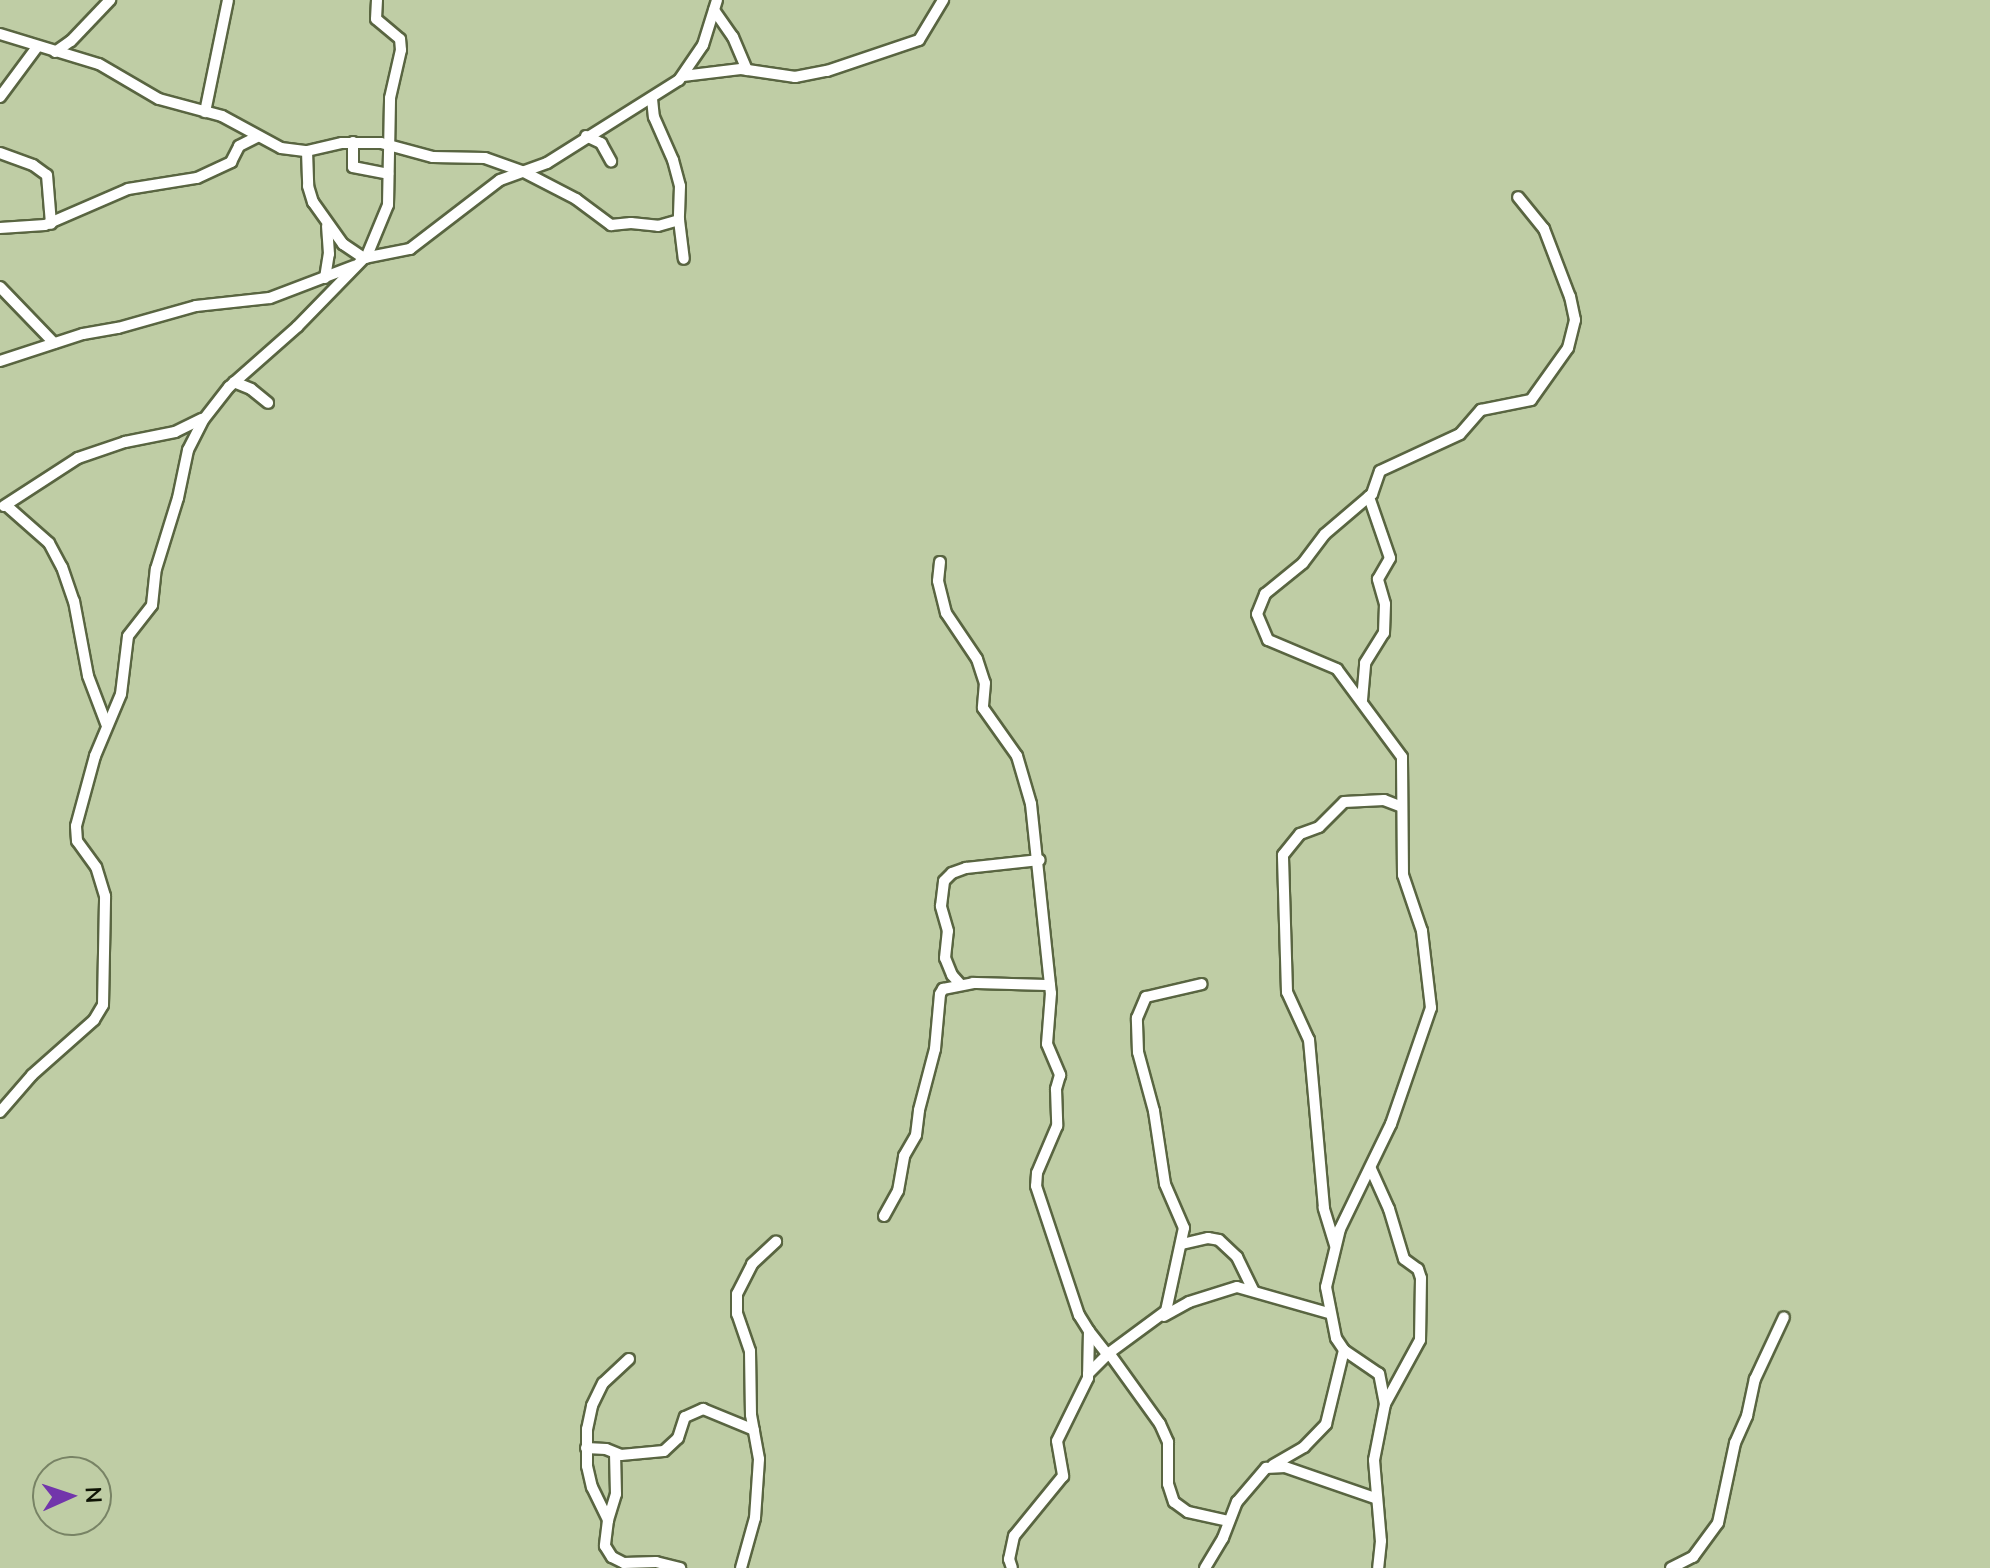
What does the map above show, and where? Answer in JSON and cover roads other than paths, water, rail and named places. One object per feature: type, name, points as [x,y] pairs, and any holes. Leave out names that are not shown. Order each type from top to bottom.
[{"type":"street","points":[[55,52],[71,41],[110,0]]},
{"type":"street","points":[[205,112],[228,0]]},
{"type":"street","points":[[0,1112],[32,1075],[94,1020],[103,1005],[105,896],[96,867],[77,841],[76,826],[83,793],[121,694],[128,636],[152,605],[156,569],[178,498],[188,450],[204,419],[234,382],[297,327],[362,260],[388,205],[392,147],[390,98],[400,39],[376,19],[377,0]]},
{"type":"street","points":[[683,76],[747,70],[804,76],[891,51],[919,40],[943,0]]},
{"type":"street","points":[[716,5],[747,70]]},
{"type":"street","points":[[0,361],[54,343],[196,306],[270,298],[325,278],[362,260],[410,249],[500,180],[547,163],[586,136],[652,99],[683,76],[703,45],[716,5]]},
{"type":"street","points":[[0,34],[99,64],[159,99],[222,116],[281,148],[307,151],[353,142],[433,157],[485,158],[524,172],[590,207],[611,225],[631,223],[658,226],[679,220]]},
{"type":"street","points":[[0,97],[37,47]]},
{"type":"street","points":[[652,99],[654,117],[673,160],[680,186],[679,220],[684,259]]},
{"type":"street","points":[[586,136],[601,143],[611,161]]},
{"type":"street","points":[[0,228],[51,224],[128,189],[197,178],[231,162],[239,146],[257,137]]},
{"type":"street","points":[[353,142],[353,167],[388,174]]},
{"type":"street","points":[[307,151],[309,194],[343,244],[362,260]]},
{"type":"street","points":[[0,153],[33,165],[47,175],[51,224]]},
{"type":"street","points":[[1385,1404],[1379,1374],[1344,1350],[1328,1313],[1326,1279],[1344,1220],[1371,1169],[1421,1045],[1431,1008],[1422,931],[1403,875],[1401,753],[1337,669],[1268,640],[1257,614],[1265,594],[1303,563],[1325,534],[1369,497],[1383,469],[1460,434],[1481,410],[1531,400],[1568,348],[1575,320],[1570,297],[1544,229],[1518,197]]},
{"type":"street","points":[[325,278],[329,254],[327,220]]},
{"type":"street","points":[[0,287],[54,343]]},
{"type":"street","points":[[234,382],[251,389],[268,403]]},
{"type":"street","points":[[107,726],[88,676],[74,601],[62,567],[49,543],[3,506],[78,458],[125,442],[175,432],[204,419]]},
{"type":"street","points":[[1363,702],[1365,663],[1385,626],[1385,604],[1378,579],[1390,558],[1369,497]]},
{"type":"street","points":[[940,562],[938,581],[946,613],[967,641],[984,675],[983,708],[1009,743],[1022,769],[1040,860],[1050,985],[1046,1039],[1060,1075],[1056,1089],[1058,1116],[1047,1156],[1037,1173],[1036,1186],[1079,1315],[1160,1424],[1168,1442],[1168,1484],[1174,1502],[1188,1512],[1229,1521]]},
{"type":"street","points":[[1335,1250],[1324,1208],[1309,1040],[1287,992],[1283,855],[1300,834],[1319,827],[1344,802],[1384,800],[1402,807]]},
{"type":"street","points":[[961,985],[952,975],[945,958],[948,931],[941,906],[944,881],[952,873],[966,868],[1040,860]]},
{"type":"street","points":[[1164,1316],[1184,1228],[1165,1184],[1154,1111],[1138,1052],[1137,1018],[1146,997],[1202,984]]},
{"type":"street","points":[[884,1216],[898,1191],[904,1156],[916,1135],[919,1110],[935,1049],[943,989],[961,985],[1050,985]]},
{"type":"street","points":[[1371,1169],[1389,1209],[1405,1262],[1418,1269],[1421,1278],[1420,1340],[1385,1404],[1374,1460],[1381,1541],[1378,1568]]},
{"type":"street","points":[[1182,1244],[1208,1238],[1219,1240],[1237,1257],[1253,1290]]},
{"type":"street","points":[[741,1568],[757,1505],[759,1459],[754,1430],[750,1351],[740,1326],[737,1294],[752,1264],[776,1242]]},
{"type":"street","points":[[1012,1568],[1009,1559],[1014,1536],[1063,1476],[1057,1441],[1088,1374],[1108,1354],[1180,1306],[1223,1289],[1253,1290],[1328,1313]]},
{"type":"street","points":[[1671,1568],[1693,1557],[1718,1523],[1755,1379],[1784,1317]]},
{"type":"street","points":[[1088,1374],[1089,1331]]},
{"type":"street","points":[[1205,1568],[1243,1494],[1266,1468],[1304,1447],[1326,1424],[1344,1350]]},
{"type":"street","points":[[608,1520],[592,1487],[586,1448],[592,1406],[603,1383],[629,1359]]},
{"type":"street","points":[[586,1448],[606,1449],[615,1454],[668,1449],[678,1438],[685,1417],[703,1409],[754,1430]]},
{"type":"street","points":[[615,1454],[616,1494],[608,1520],[605,1546],[612,1557],[624,1563],[656,1562],[680,1568]]},
{"type":"street","points":[[1273,1465],[1375,1498]]}]
